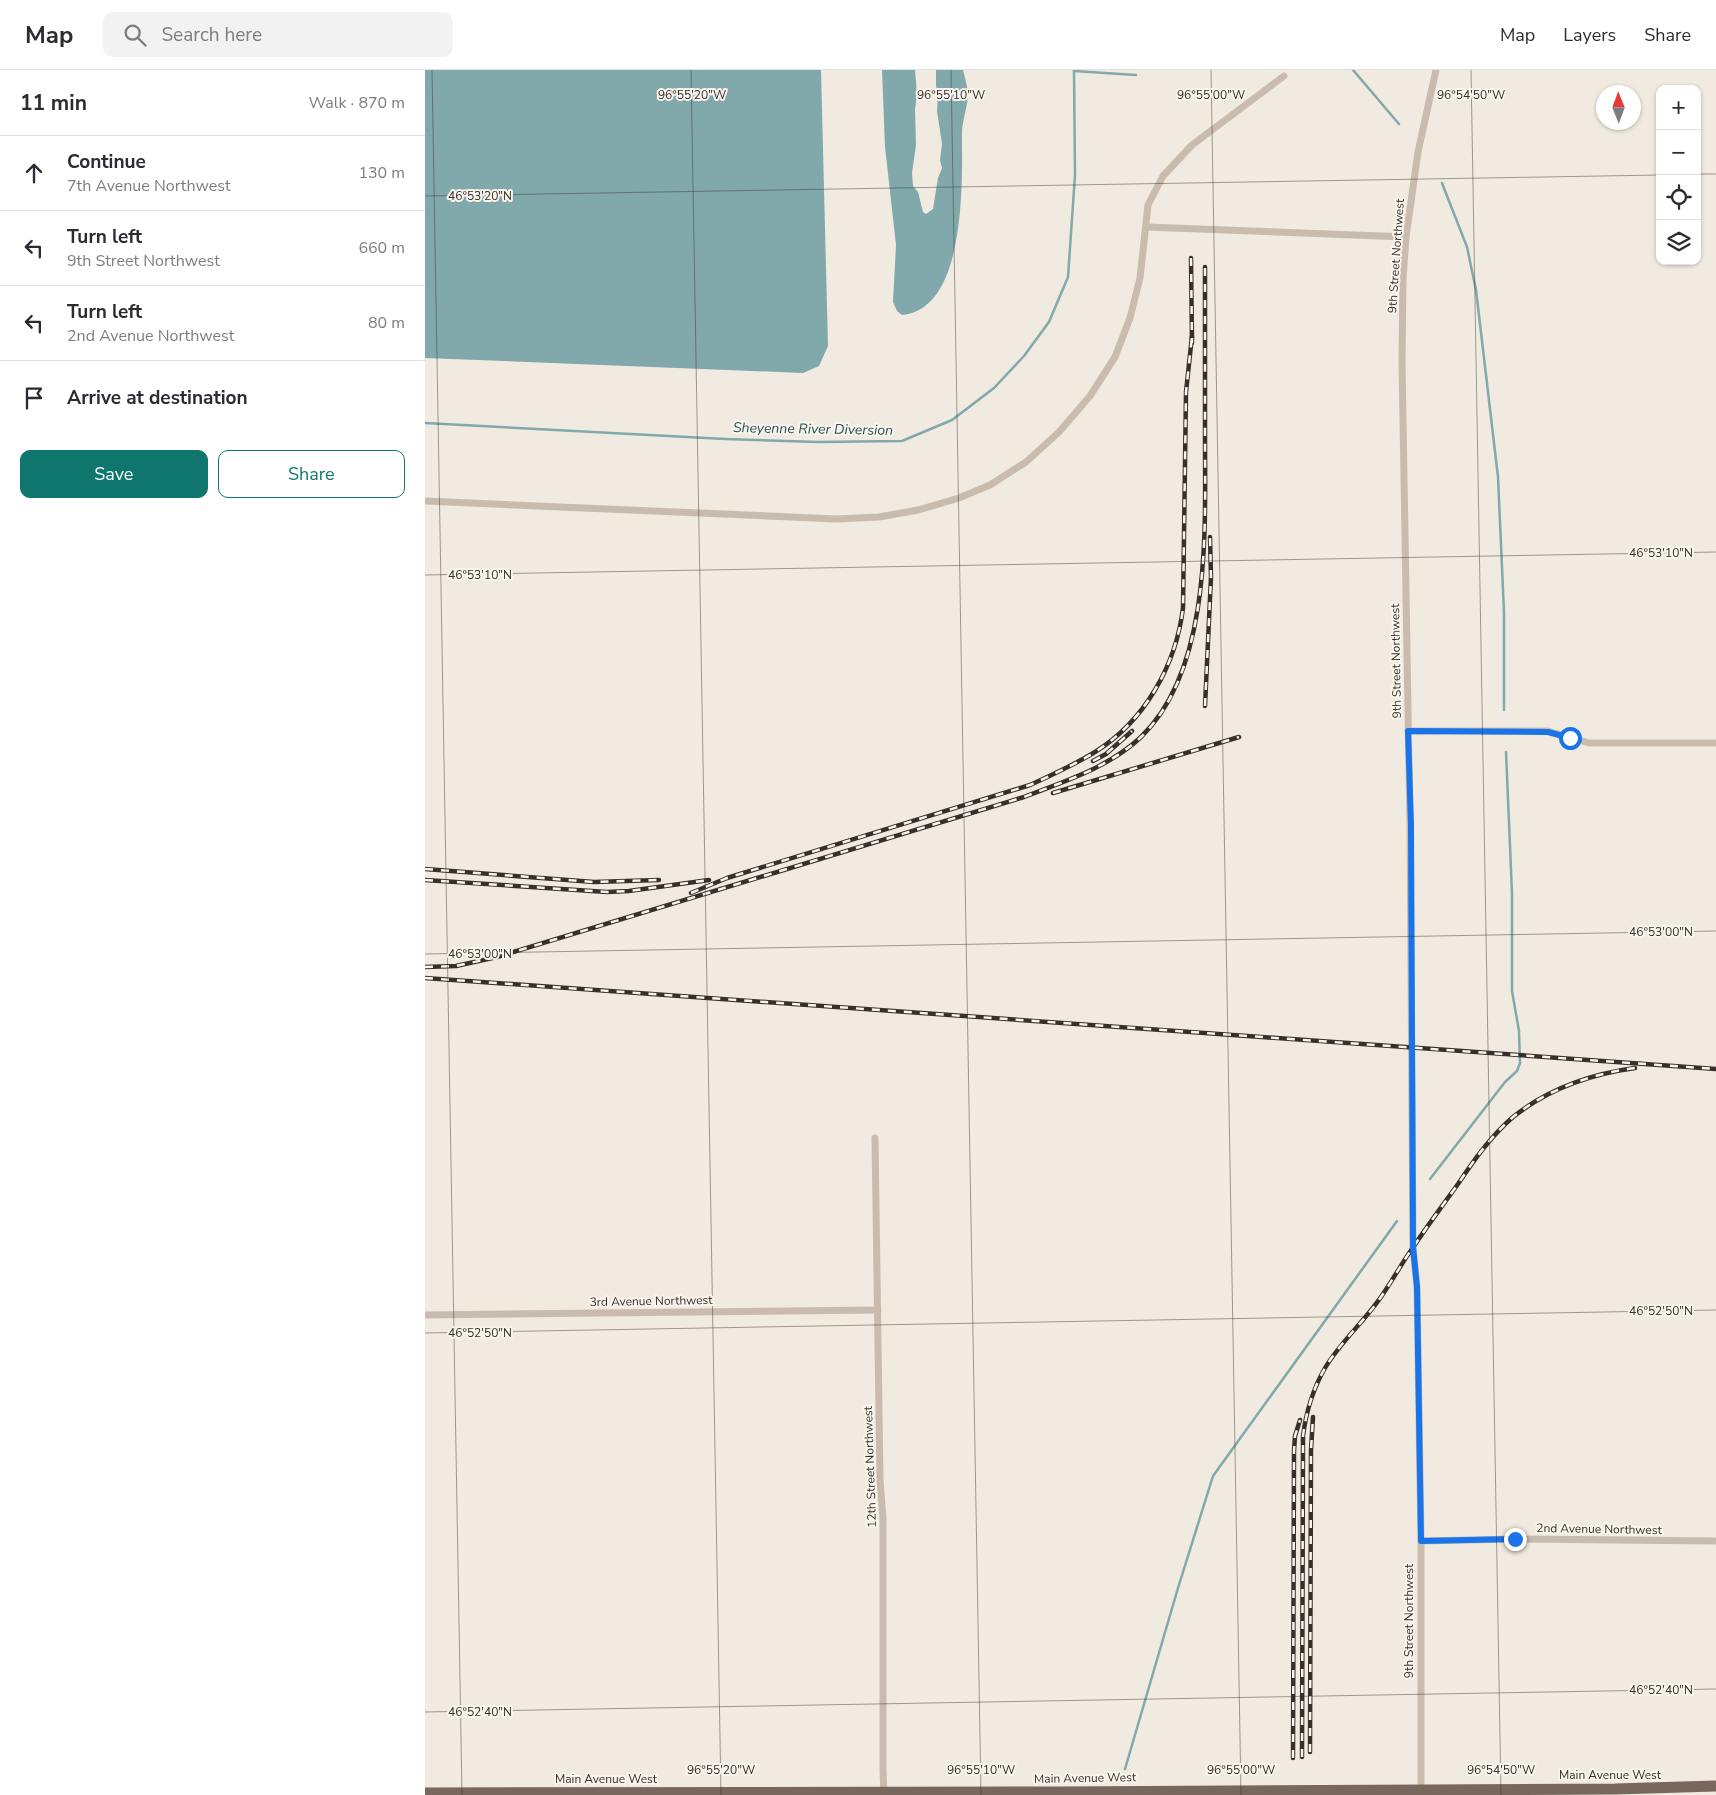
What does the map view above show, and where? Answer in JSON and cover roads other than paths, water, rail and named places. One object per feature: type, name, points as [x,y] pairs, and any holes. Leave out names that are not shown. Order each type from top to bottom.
[{"type":"main road","name":"Main Avenue West","points":[[425,1792],[884,1794],[1421,1792],[1716,1786]]},
{"type":"street","name":"9th Street Northwest","points":[[1421,1792],[1421,1541],[1417,1287],[1413,1247],[1411,825],[1402,361],[1403,280],[1406,237],[1418,152],[1437,70]]},
{"type":"street","points":[[425,501],[835,519],[879,517],[918,510],[959,498],[990,486],[1026,462],[1059,432],[1090,396],[1115,357],[1130,318],[1141,278],[1148,205],[1163,176],[1192,145],[1284,76]]},
{"type":"street","points":[[1146,227],[1406,237]]},
{"type":"street","points":[[1408,731],[1548,732],[1589,743],[1716,744]]},
{"type":"street","name":"12th Street Northwest","points":[[875,1138],[880,1480],[883,1519],[884,1794]]},
{"type":"street","name":"3rd Avenue Northwest","points":[[425,1315],[878,1310]]},
{"type":"street","name":"2nd Avenue Northwest","points":[[1421,1541],[1515,1539],[1716,1541]]},
{"type":"water","points":[[425,70],[821,70],[828,346],[819,366],[803,373],[425,358]]},
{"type":"water","points":[[882,70],[915,70],[917,95],[915,109],[916,145],[912,173],[913,186],[918,192],[923,212],[926,214],[933,209],[938,178],[942,168],[940,160],[942,144],[937,111],[936,70],[963,70],[968,93],[962,129],[960,210],[950,267],[939,291],[923,307],[902,315],[897,311],[893,302],[896,245],[885,147]]},
{"type":"waterway","name":"Sheyenne River Diversion","points":[[425,423],[818,442],[902,441],[952,420],[994,388],[1024,356],[1049,322],[1068,277],[1075,175],[1074,70]]},
{"type":"waterway","points":[[1353,70],[1399,124]]},
{"type":"waterway","points":[[1074,71],[1136,75]]},
{"type":"waterway","points":[[1442,183],[1467,247],[1476,290],[1498,477],[1504,612],[1504,710]]},
{"type":"waterway","points":[[1430,1179],[1505,1082],[1517,1071],[1520,1063],[1519,1031],[1512,991],[1512,893],[1506,752]]},
{"type":"waterway","points":[[1125,1769],[1213,1476],[1397,1221]]},
{"type":"railway","points":[[1191,258],[1192,343]]},
{"type":"railway","points":[[425,967],[456,966],[497,957],[1024,797],[1085,773],[1115,757],[1141,737],[1164,708],[1181,674],[1192,636],[1200,596],[1205,513],[1205,267]]},
{"type":"railway","points":[[691,893],[727,878],[1030,785],[1071,766],[1095,752],[1129,724],[1143,708],[1165,670],[1173,650],[1183,608],[1186,392],[1192,336]]},
{"type":"railway","points":[[1205,706],[1211,577],[1210,537]]},
{"type":"railway","points":[[1093,761],[1106,754],[1132,731]]},
{"type":"railway","points":[[1053,793],[1239,737]]},
{"type":"railway","points":[[425,869],[594,882],[659,880]]},
{"type":"railway","points":[[425,880],[607,892],[629,891],[709,880]]},
{"type":"railway","points":[[425,978],[1716,1069]]},
{"type":"railway","points":[[1302,1757],[1303,1436],[1306,1418],[1317,1384],[1331,1358],[1376,1304],[1477,1157],[1505,1124],[1526,1107],[1571,1084],[1602,1074],[1635,1068]]},
{"type":"railway","points":[[1310,1752],[1311,1450],[1313,1417]]},
{"type":"railway","points":[[1293,1758],[1294,1451],[1295,1436],[1300,1420]]}]
